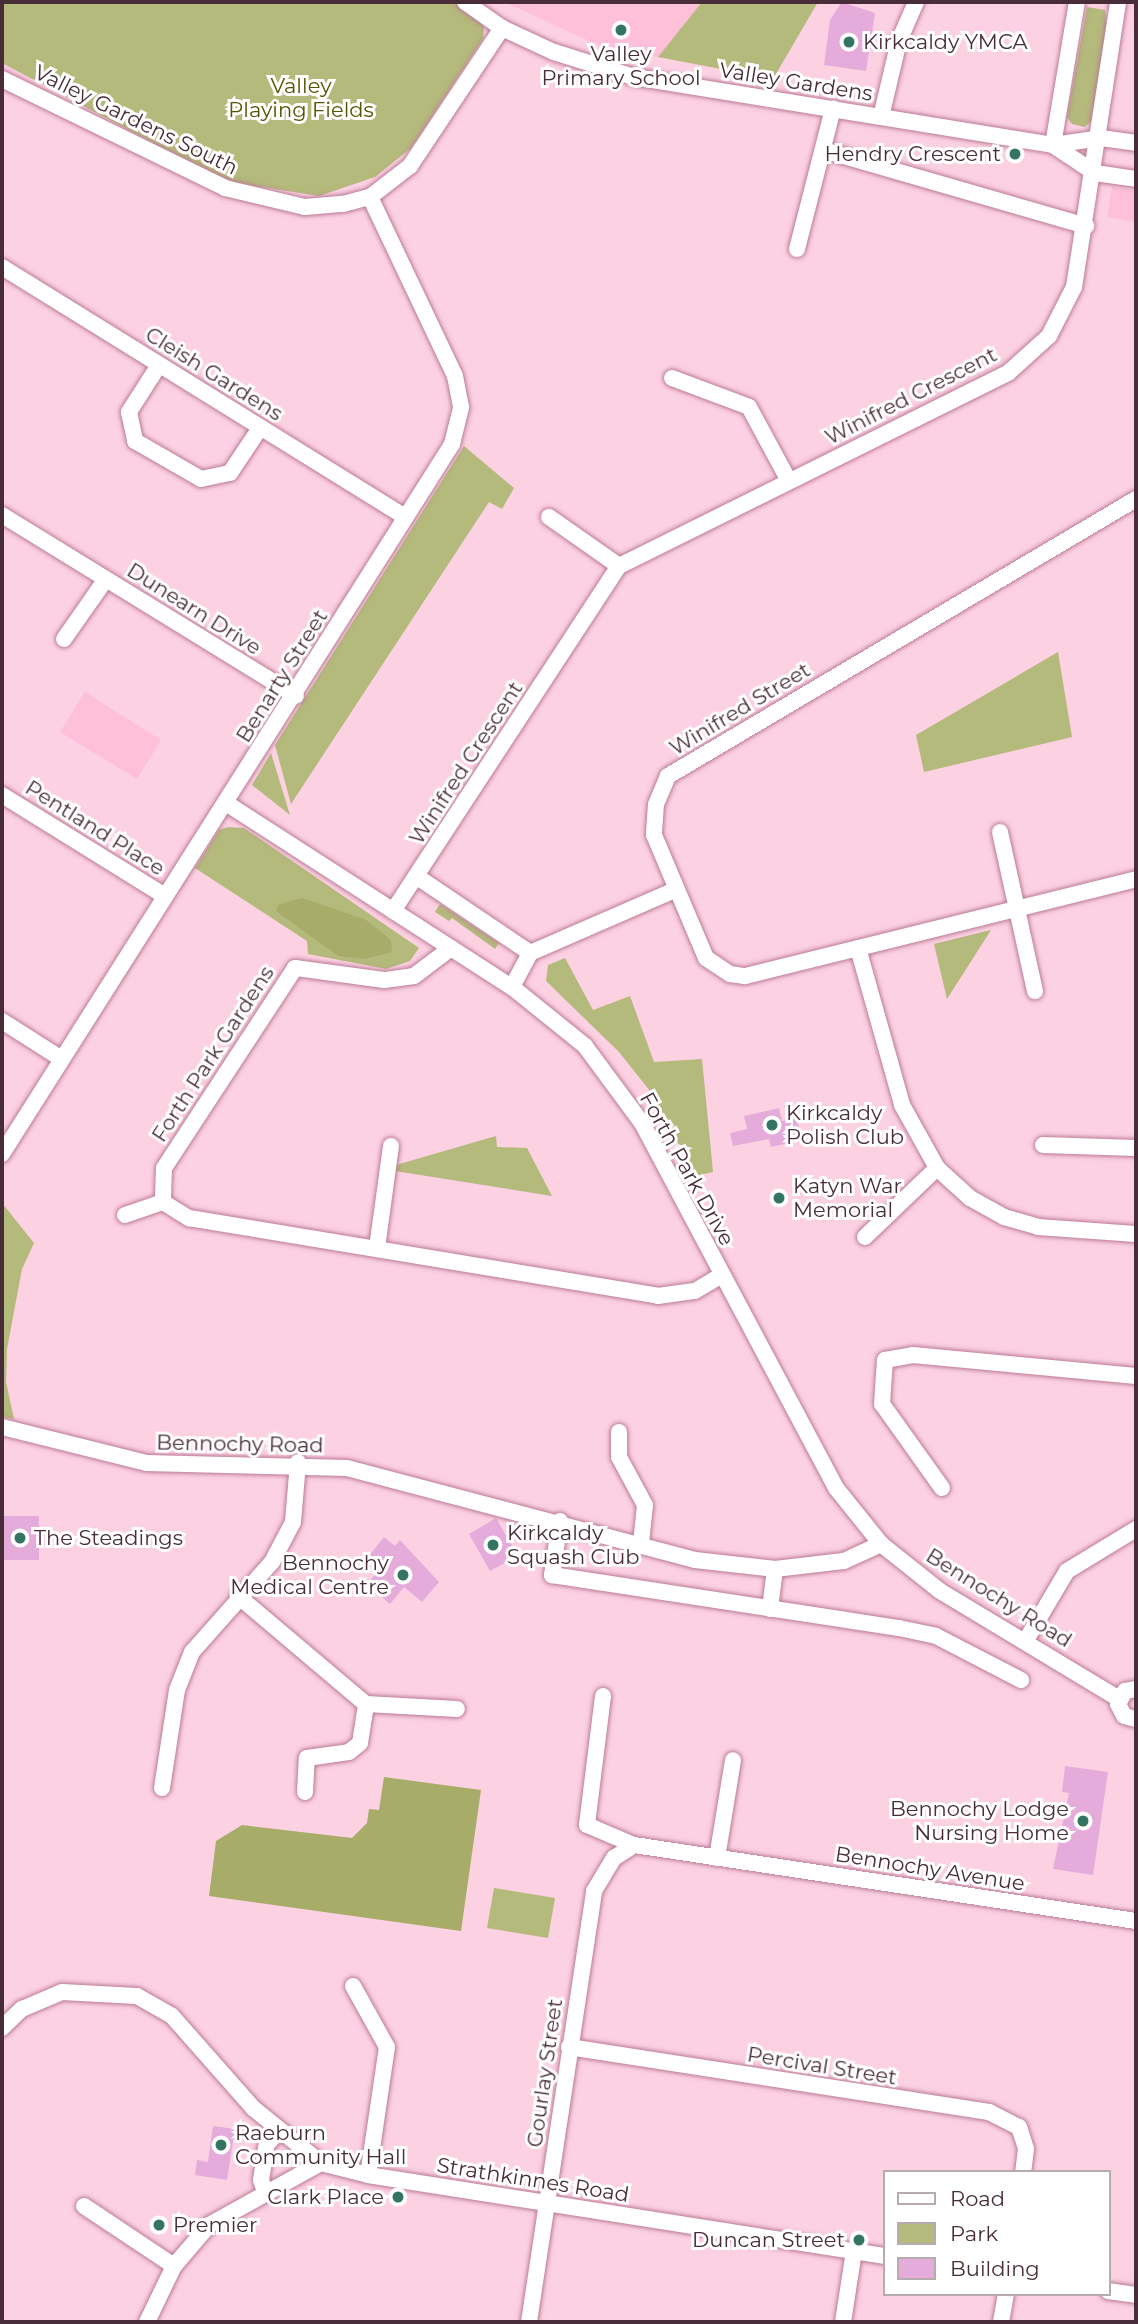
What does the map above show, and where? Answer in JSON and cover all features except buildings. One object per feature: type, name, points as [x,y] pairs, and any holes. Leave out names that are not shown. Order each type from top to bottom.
[{"type":"street","name":"Valley Gardens","points":[[465,2],[502,28],[554,52],[634,77],[1053,145],[1101,138],[1136,143]]},
{"type":"street","points":[[881,117],[899,41],[916,2]]},
{"type":"street","points":[[1053,145],[1077,2]]},
{"type":"street","name":"Winifred Crescent","points":[[393,911],[619,566],[1007,373],[1049,336],[1074,287],[1101,138],[1118,2]]},
{"type":"street","name":"Valley Gardens South","points":[[2,79],[225,188],[305,207],[370,197],[410,166],[502,28]]},
{"type":"street","points":[[797,249],[834,109]]},
{"type":"street","name":"Valley Gardens","points":[[1053,145],[1095,173],[1136,179]]},
{"type":"street","points":[[823,150],[1086,226]]},
{"type":"street","name":"Benarty Street","points":[[2,1154],[60,1058],[296,696],[452,444],[461,407],[455,376],[370,197]]},
{"type":"street","name":"Cleish Gardens","points":[[2,267],[405,517]]},
{"type":"street","points":[[159,365],[129,412],[135,441],[201,479],[230,473],[260,428]]},
{"type":"street","points":[[672,378],[750,407],[789,481]]},
{"type":"street","name":"Winifred Street","points":[[1136,499],[668,775],[656,804],[654,835],[706,958],[730,974],[766,972],[1136,879]]},
{"type":"street","name":"Dunearn Drive","points":[[2,515],[296,696]]},
{"type":"street","points":[[548,517],[619,566]]},
{"type":"street","name":"Dunearn Drive","points":[[64,639],[106,579]]},
{"type":"street","name":"Pentland Place","points":[[2,795],[165,896]]},
{"type":"street","name":"Forth Park Drive","points":[[226,803],[512,987],[585,1046],[642,1123],[836,1488],[881,1544]]},
{"type":"street","points":[[1000,832],[1035,991]]},
{"type":"street","name":"Winifred Crescent","points":[[416,876],[530,953]]},
{"type":"street","points":[[512,987],[530,953],[675,890]]},
{"type":"street","name":"Forth Park Gardens","points":[[163,1202],[164,1168],[295,968],[384,980],[414,976],[451,948]]},
{"type":"street","points":[[858,948],[902,1105],[937,1168],[970,1198],[1004,1217],[1038,1227],[1136,1234]]},
{"type":"street","points":[[2,1021],[60,1058]]},
{"type":"street","points":[[1043,1145],[1136,1148]]},
{"type":"street","points":[[377,1248],[391,1146]]},
{"type":"street","points":[[864,1237],[937,1168]]},
{"type":"street","points":[[125,1215],[163,1202],[189,1218],[658,1296],[695,1291],[722,1275]]},
{"type":"street","points":[[942,1488],[881,1404],[885,1360],[913,1355],[1136,1376]]},
{"type":"street","name":"Bennochy Road","points":[[2,1427],[146,1463],[298,1462],[347,1468],[561,1521],[695,1560],[775,1570],[844,1561],[881,1544],[940,1591],[1026,1640],[1119,1699],[1121,1713],[1136,1719]]},
{"type":"street","points":[[619,1432],[620,1457],[645,1505],[641,1544]]},
{"type":"street","points":[[162,1788],[177,1690],[192,1652],[238,1596],[272,1562],[293,1522],[298,1462]]},
{"type":"street","points":[[561,1521],[552,1575],[936,1636],[1021,1680]]},
{"type":"street","points":[[1026,1640],[1067,1571],[1136,1529]]},
{"type":"street","points":[[770,1609],[775,1570]]},
{"type":"street","points":[[238,1596],[366,1704],[457,1709]]},
{"type":"street","points":[[1119,1699],[1136,1689]]},
{"type":"street","name":"Bennochy Avenue","points":[[603,1696],[586,1831],[634,1845],[1136,1921]]},
{"type":"street","points":[[304,1792],[307,1758],[349,1752],[360,1743],[366,1704]]},
{"type":"street","points":[[717,1858],[733,1760]]},
{"type":"street","name":"Gourlay Street","points":[[529,2322],[594,1891],[614,1858],[634,1845]]},
{"type":"street","points":[[352,1986],[387,2048],[368,2175]]},
{"type":"street","name":"Strathkinnes Road","points":[[2,2028],[22,2009],[62,1992],[137,1996],[172,2016],[278,2133],[321,2163],[368,2175],[883,2256]]},
{"type":"street","name":"Percival Street","points":[[569,2048],[989,2112],[1019,2127],[1026,2148],[1023,2170]]},
{"type":"street","points":[[265,2192],[261,2180],[267,2144],[278,2133]]},
{"type":"street","points":[[147,2322],[174,2266],[209,2225],[321,2163]]},
{"type":"street","points":[[84,2206],[174,2266]]},
{"type":"street","points":[[843,2322],[854,2251]]},
{"type":"street","points":[[1110,2291],[1136,2295]]},
{"type":"street","points":[[1001,2322],[1006,2296]]},
{"type":"shaded area","name":"Valley Primary School","points":[[504,2],[702,2],[658,57],[596,44]]},
{"type":"shaded area","points":[[1112,187],[1136,191],[1136,222],[1107,217]]},
{"type":"shaded area","points":[[85,692],[161,740],[137,779],[60,732]]},
{"type":"green space","name":"Valley Playing Fields","points":[[2,2],[457,2],[479,17],[484,28],[483,39],[411,148],[375,177],[319,196],[225,181],[2,63]]},
{"type":"green space","points":[[702,2],[818,2],[773,79],[658,57]]},
{"type":"green space","points":[[1087,7],[1105,10],[1107,26],[1092,120],[1085,127],[1072,124],[1067,117]]},
{"type":"green space","points":[[464,446],[514,488],[502,509],[489,502],[291,804],[275,745]]},
{"type":"green space","points":[[1058,652],[1072,737],[924,772],[916,735]]},
{"type":"green space","points":[[271,753],[290,815],[252,785]]},
{"type":"green space","points":[[228,827],[244,828],[419,948],[410,961],[386,969],[308,954],[307,941],[195,868],[219,830]]},
{"type":"green space","points":[[302,898],[366,920],[391,940],[392,952],[364,959],[338,956],[276,911],[278,905]]},
{"type":"green space","points":[[440,904],[499,943],[495,949],[452,918],[449,921],[435,912]]},
{"type":"green space","points":[[991,930],[947,999],[934,944]]},
{"type":"green space","points":[[565,958],[593,1010],[630,996],[654,1062],[702,1059],[713,1172],[696,1176],[650,1091],[619,1052],[546,981],[548,965]]},
{"type":"green space","points":[[496,1136],[497,1147],[527,1148],[552,1196],[395,1171],[396,1165]]},
{"type":"green space","points":[[2,1203],[34,1243],[22,1269],[7,1349],[6,1382],[14,1419],[2,1417]]},
{"type":"green space","points":[[384,1777],[481,1790],[461,1931],[209,1896],[216,1841],[242,1825],[352,1838],[367,1823],[369,1809],[379,1810]]},
{"type":"green space","points":[[494,1888],[555,1898],[548,1938],[487,1928]]},
{"type":"place","name":"Valley Primary School","points":[[621,30]]},
{"type":"place","name":"Kirkcaldy YMCA","points":[[849,42]]},
{"type":"place","name":"Hendry Crescent","points":[[1015,154]]},
{"type":"place","name":"Kirkcaldy Polish Club","points":[[772,1125]]},
{"type":"place","name":"Katyn War Memorial","points":[[779,1198]]},
{"type":"place","name":"The Steadings","points":[[20,1538]]},
{"type":"place","name":"Kirkcaldy Squash Club","points":[[493,1545]]},
{"type":"place","name":"Bennochy Medical Centre","points":[[403,1575]]},
{"type":"place","name":"Bennochy Lodge Nursing Home","points":[[1083,1821]]},
{"type":"place","name":"Raeburn Community Hall","points":[[221,2145]]},
{"type":"place","name":"Clark Place","points":[[398,2197]]},
{"type":"place","name":"Premier","points":[[159,2225]]},
{"type":"place","name":"Duncan Street","points":[[859,2240]]}]
